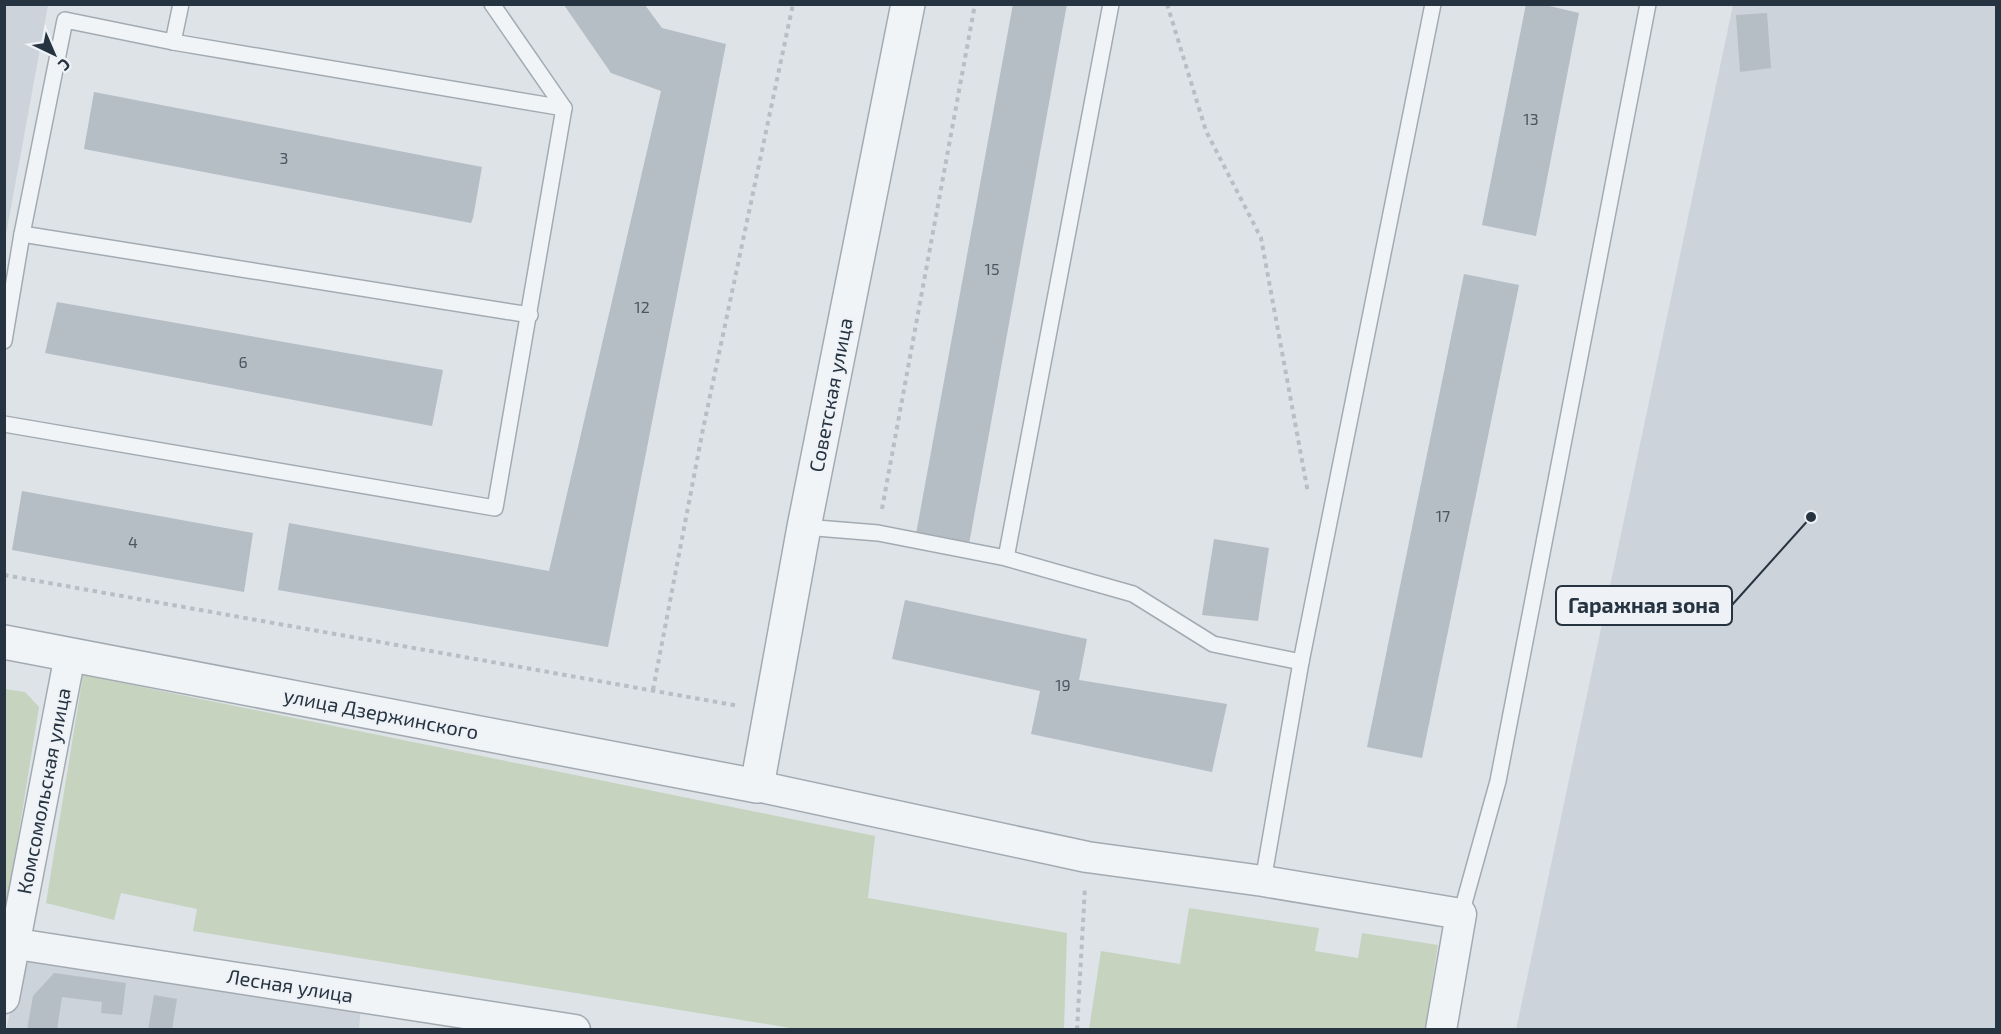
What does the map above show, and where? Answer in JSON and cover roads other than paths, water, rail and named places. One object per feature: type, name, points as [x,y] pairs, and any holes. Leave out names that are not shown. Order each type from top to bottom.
[{"type":"street","name":"Советская улица","points":[[757,786],[804,527],[909,4]]},
{"type":"street","name":"улица Дзержинского","points":[[4,642],[757,786]]},
{"type":"street","name":"Комсомольская улица","points":[[4,999],[10,943],[70,655]]},
{"type":"street","points":[[757,786],[1087,857],[1263,881],[1461,914],[1441,1029]]},
{"type":"street","name":"Лесная улица","points":[[10,943],[574,1029]]},
{"type":"lane","points":[[173,42],[181,4]]},
{"type":"lane","points":[[4,424],[495,508],[564,108],[492,4]]},
{"type":"lane","points":[[1006,558],[1112,4]]},
{"type":"lane","points":[[1263,881],[1301,662],[1433,4]]},
{"type":"lane","points":[[1461,914],[1498,781],[1648,4]]},
{"type":"lane","points":[[4,341],[22,234],[65,20],[173,42],[564,108]]},
{"type":"lane","points":[[22,234],[530,315]]},
{"type":"lane","points":[[804,527],[878,533],[1006,558],[1132,594],[1213,644],[1301,662]]},
{"type":"place","name":"Гаражная зона","points":[[1811,517]]}]
